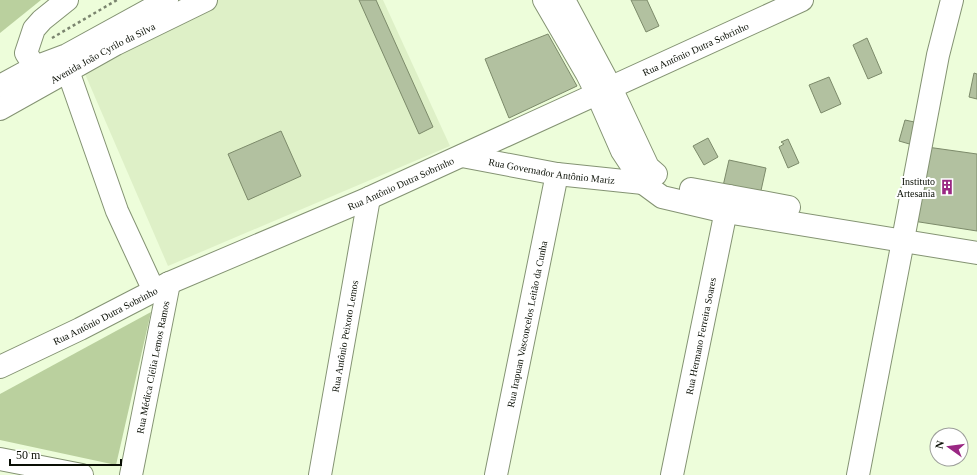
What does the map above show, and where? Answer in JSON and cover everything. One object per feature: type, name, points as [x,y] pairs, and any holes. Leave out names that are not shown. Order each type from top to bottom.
[{"type":"street","points":[[31,60],[34,29],[42,20],[67,0]]},
{"type":"street","name":"Avenida João Cyrilo da Silva","points":[[0,86],[31,60],[67,55],[167,0]]},
{"type":"street","name":"Avenida João Cyrilo da Silva","points":[[0,109],[116,44],[206,0]]},
{"type":"street","points":[[544,0],[604,91],[648,167],[667,183],[727,204]]},
{"type":"street","points":[[564,0],[604,91],[622,151],[643,183],[662,197],[727,204],[904,235],[977,253]]},
{"type":"street","name":"Rua Antônio Dutra Sobrinho","points":[[0,367],[80,329],[161,287],[369,198],[802,0]]},
{"type":"street","points":[[858,475],[938,55],[952,0]]},
{"type":"street","points":[[68,71],[117,211],[161,287]]},
{"type":"street","name":"Rua Governador Antônio Mariz","points":[[462,156],[557,174],[643,183]]},
{"type":"street","name":"Rua Irapuan Vasconcelos Leitão da Cunha","points":[[496,475],[557,174]]},
{"type":"street","name":"Rua Antônio Peixoto Lemos","points":[[320,475],[369,198]]},
{"type":"street","name":"Rua Hermano Ferreira Soares","points":[[672,475],[727,204]]},
{"type":"street","points":[[904,235],[977,240]]},
{"type":"street","name":"Rua Médica Clélia Lemos Ramos","points":[[131,475],[161,287]]},
{"type":"street","points":[[0,459],[82,475]]},
{"type":"path","points":[[31,60],[117,0]]},
{"type":"shaded area","points":[[0,0],[41,0],[0,33]]},
{"type":"shaded area","points":[[216,0],[383,0],[450,146],[168,266],[82,67]]},
{"type":"shaded area","points":[[151,312],[116,465],[0,440],[0,394]]},
{"type":"building","points":[[359,0],[376,0],[433,127],[419,134]]},
{"type":"building","points":[[631,0],[647,0],[659,26],[646,32]]},
{"type":"building","points":[[548,34],[577,86],[509,118],[485,59]]},
{"type":"building","points":[[867,38],[882,73],[868,79],[853,45]]},
{"type":"building","points":[[974,73],[977,74],[977,99],[969,97]]},
{"type":"building","points":[[829,77],[841,104],[821,113],[809,85]]},
{"type":"building","points":[[905,120],[919,123],[913,145],[899,141]]},
{"type":"building","points":[[281,131],[301,176],[248,200],[228,154]]},
{"type":"building","points":[[708,138],[718,157],[704,165],[693,146]]},
{"type":"building","points":[[788,139],[799,163],[788,168],[779,147],[784,144],[781,142]]},
{"type":"building","name":"Instituto Artesania","points":[[920,146],[977,154],[977,231],[913,221]]},
{"type":"building","points":[[729,160],[766,168],[760,195],[723,186]]},
{"type":"place","name":"Instituto Artesania","points":[[947,187]]}]
